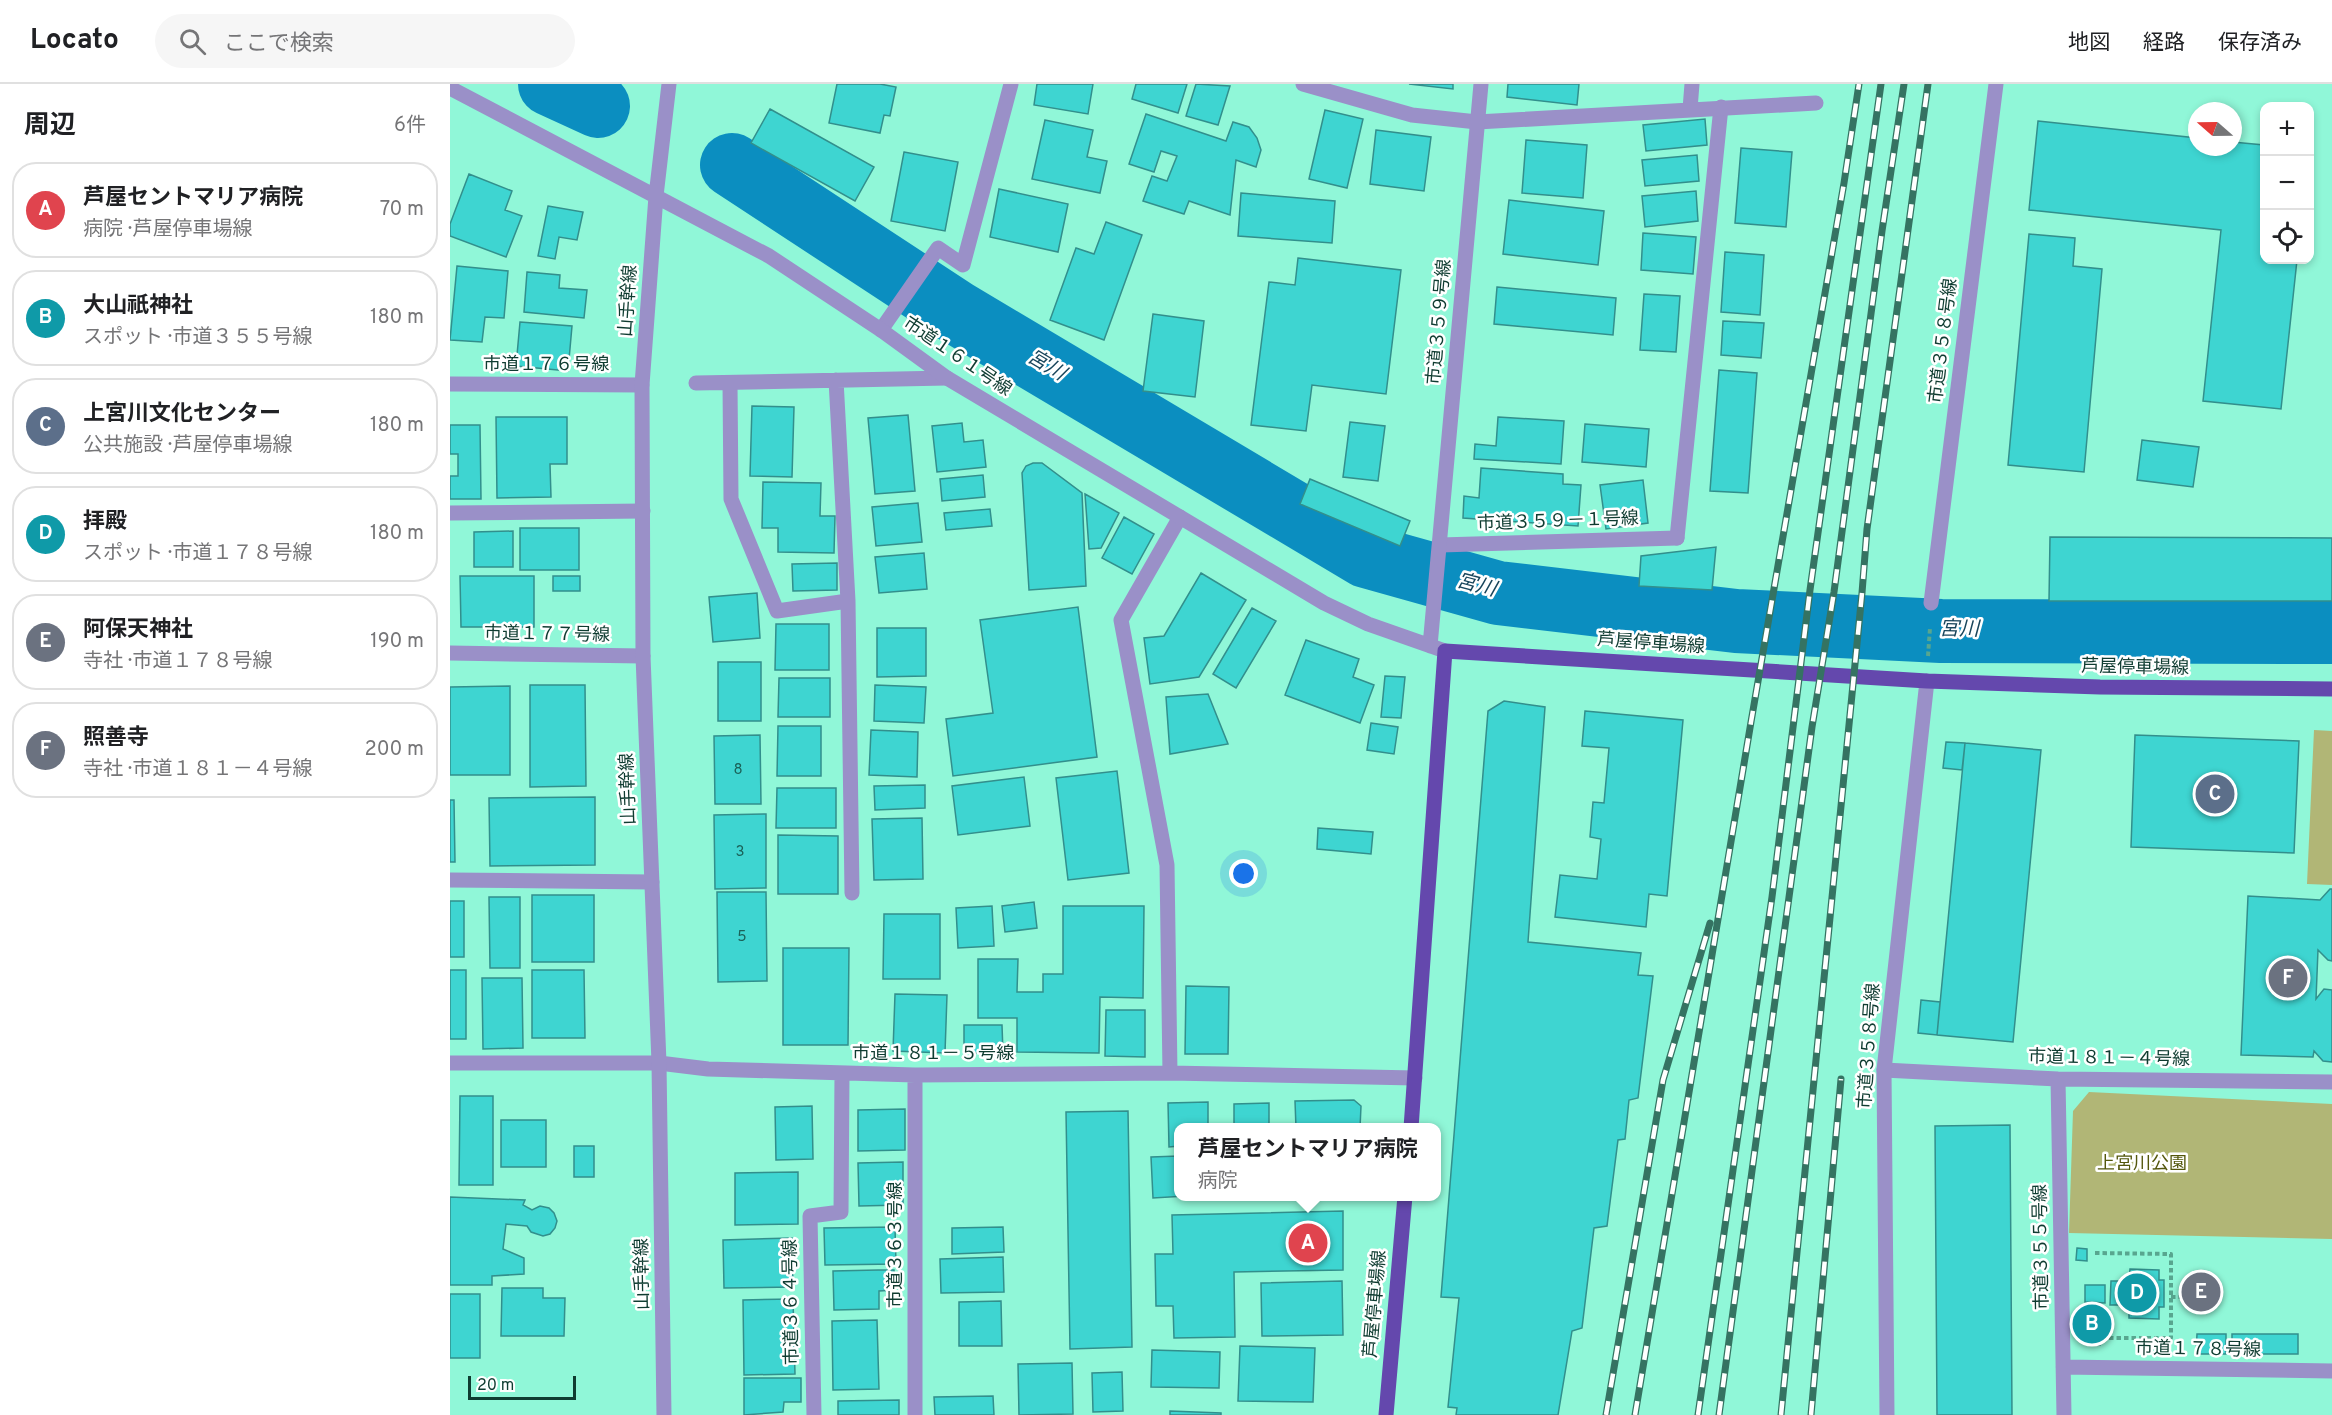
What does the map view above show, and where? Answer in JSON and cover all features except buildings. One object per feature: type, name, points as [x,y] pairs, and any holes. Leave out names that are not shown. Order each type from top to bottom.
[{"type":"main road","name":"芦屋停車場線","points":[[1438,648],[1927,681],[2100,687],[2332,689]]},
{"type":"main road","points":[[1411,1123],[1438,648]]},
{"type":"main road","name":"芦屋停車場線","points":[[1386,1415],[1405,1201]]},
{"type":"street","name":"山手幹線","points":[[664,1415],[659,1063],[643,656],[642,385],[656,196],[669,84]]},
{"type":"street","points":[[881,330],[938,248],[963,265],[1011,84]]},
{"type":"street","points":[[1303,84],[1412,114],[1477,122],[1816,103]]},
{"type":"street","name":"市道３５９号線","points":[[1438,648],[1435,600],[1437,564],[1481,84]]},
{"type":"street","points":[[1690,109],[1692,84]]},
{"type":"street","name":"市道３５８号線","points":[[1931,603],[1996,84]]},
{"type":"street","name":"市道１６１号線","points":[[450,87],[769,256],[881,330],[947,378],[1324,603],[1368,624],[1438,648]]},
{"type":"street","name":"市道３５９－１号線","points":[[1440,545],[1677,538],[1721,107]]},
{"type":"street","points":[[696,383],[947,378]]},
{"type":"street","points":[[836,380],[848,601],[852,894]]},
{"type":"street","points":[[730,383],[731,499],[777,611],[848,601]]},
{"type":"street","name":"市道１７６号線","points":[[450,384],[642,385]]},
{"type":"street","points":[[450,513],[643,512]]},
{"type":"street","points":[[1170,1073],[1167,865],[1121,620],[1180,517]]},
{"type":"street","name":"市道１７７号線","points":[[450,652],[643,656]]},
{"type":"street","name":"市道３５８号線","points":[[1887,1415],[1884,1070],[1927,681]]},
{"type":"street","points":[[450,880],[652,882]]},
{"type":"street","name":"市道１８１－５号線","points":[[450,1064],[659,1063],[708,1069],[915,1075],[1170,1073],[1415,1078]]},
{"type":"street","name":"市道１８１－４号線","points":[[1884,1070],[2058,1079],[2332,1082]]},
{"type":"street","name":"市道３６４号線","points":[[814,1415],[810,1216],[841,1212],[842,1073]]},
{"type":"street","name":"市道３６３号線","points":[[915,1075],[915,1415]]},
{"type":"street","name":"市道３５５号線","points":[[2058,1079],[2064,1415]]},
{"type":"street","name":"市道１７８号線","points":[[2063,1367],[2332,1371]]},
{"type":"path","points":[[2095,1253],[2171,1254],[2170,1338],[2106,1338]]},
{"type":"path","points":[[2171,1297],[2189,1297]]},
{"type":"green space","points":[[2314,730],[2332,731],[2332,885],[2307,884]]},
{"type":"green space","name":"上宮川公園","points":[[2089,1092],[2332,1104],[2332,1239],[2069,1233],[2073,1111]]},
{"type":"waterway","name":"宮川","points":[[550,84],[598,106]]},
{"type":"waterway","name":"宮川","points":[[732,165],[956,312],[1366,556],[1498,593],[1736,621],[1941,631],[2332,632]]},
{"type":"railway","points":[[1635,1415],[1859,84]]},
{"type":"railway","points":[[1698,1415],[1772,897],[1810,590],[1881,84]]},
{"type":"railway","points":[[1719,1415],[1812,727],[1834,592],[1904,84]]},
{"type":"railway","points":[[1781,1415],[1867,529],[1928,84]]},
{"type":"railway","points":[[1606,1415],[1663,1080],[1710,923]]},
{"type":"railway","points":[[1811,1415],[1841,1079]]},
{"type":"place","name":"上宮川文化センター","points":[[2215,794]]},
{"type":"place","name":"照善寺","points":[[2288,978]]},
{"type":"place","name":"芦屋セントマリア病院","points":[[1308,1243]]},
{"type":"place","name":"阿保天神社","points":[[2201,1292]]},
{"type":"place","name":"拝殿","points":[[2137,1293]]},
{"type":"place","name":"大山祇神社","points":[[2092,1324]]}]
